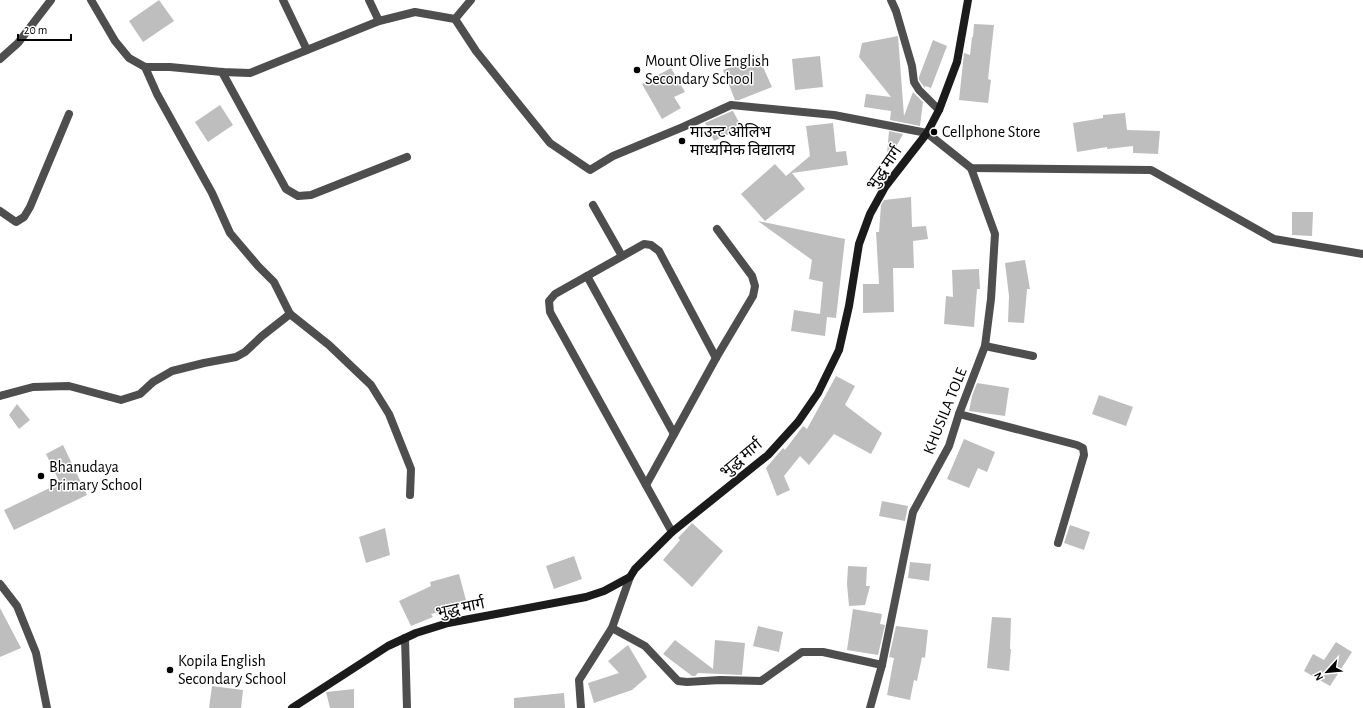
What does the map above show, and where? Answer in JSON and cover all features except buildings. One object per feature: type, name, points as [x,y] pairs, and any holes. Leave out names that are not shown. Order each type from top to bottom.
[{"type":"street","points":[[0,59],[18,43],[51,0]]},
{"type":"street","points":[[91,0],[115,41],[129,58],[145,67],[170,67],[222,72],[250,73],[379,21],[414,12],[455,19],[476,50],[550,143],[590,170],[613,156],[731,105],[834,115],[927,133],[971,168],[1151,170],[1274,238],[1363,254]]},
{"type":"street","points":[[283,0],[307,50]]},
{"type":"street","points":[[369,0],[379,21]]},
{"type":"street","points":[[455,19],[471,0]]},
{"type":"street","points":[[891,0],[896,11],[908,52],[914,82],[919,90],[939,110]]},
{"type":"street","name":"भुद्ध मार्ग","points":[[292,708],[388,646],[416,633],[448,623],[586,597],[604,591],[630,577],[635,569],[672,532],[768,455],[798,422],[818,393],[839,350],[849,306],[859,244],[870,214],[885,187],[927,133],[939,110],[957,62],[968,0]]},
{"type":"street","points":[[145,67],[157,94],[212,193],[230,233],[258,266],[274,282],[290,314],[329,345],[371,385],[389,414],[411,470],[410,495]]},
{"type":"street","points":[[222,72],[286,189],[298,196],[311,195],[407,157]]},
{"type":"street","points":[[0,212],[16,222],[24,217],[30,207],[69,114]]},
{"type":"street","name":"KHUSILA TOLE","points":[[870,708],[882,665],[913,512],[949,446],[959,414],[985,346],[991,299],[995,234],[971,168]]},
{"type":"street","points":[[593,205],[622,256]]},
{"type":"street","points":[[646,485],[716,358],[753,296],[755,286],[752,276],[717,229]]},
{"type":"street","points":[[672,532],[550,312],[549,301],[555,294],[644,244],[652,245],[659,251],[716,358]]},
{"type":"street","points":[[587,276],[674,434]]},
{"type":"street","points":[[0,396],[33,387],[69,386],[120,400],[140,394],[152,382],[172,372],[204,363],[236,357],[245,352],[262,336],[290,314]]},
{"type":"street","points":[[985,346],[1033,356]]},
{"type":"street","points":[[959,414],[1077,445],[1083,448],[1084,455],[1058,543]]},
{"type":"street","points":[[581,708],[579,680],[612,628],[630,577]]},
{"type":"street","points":[[0,584],[17,606],[36,653],[47,708]]},
{"type":"street","points":[[612,628],[645,646],[678,681],[761,681],[802,652],[823,652],[882,665]]},
{"type":"street","points":[[405,638],[407,708]]},
{"type":"place","name":"Mount Olive English Secondary School","points":[[637,70]]},
{"type":"place","name":"Cellphone Store","points":[[934,132]]},
{"type":"place","name":"माउन्ट ओलिभ माध्यमिक विद्यालय","points":[[682,141]]},
{"type":"place","name":"Bhanudaya Primary School","points":[[41,476]]},
{"type":"place","name":"Kopila English Secondary School","points":[[170,670]]}]
